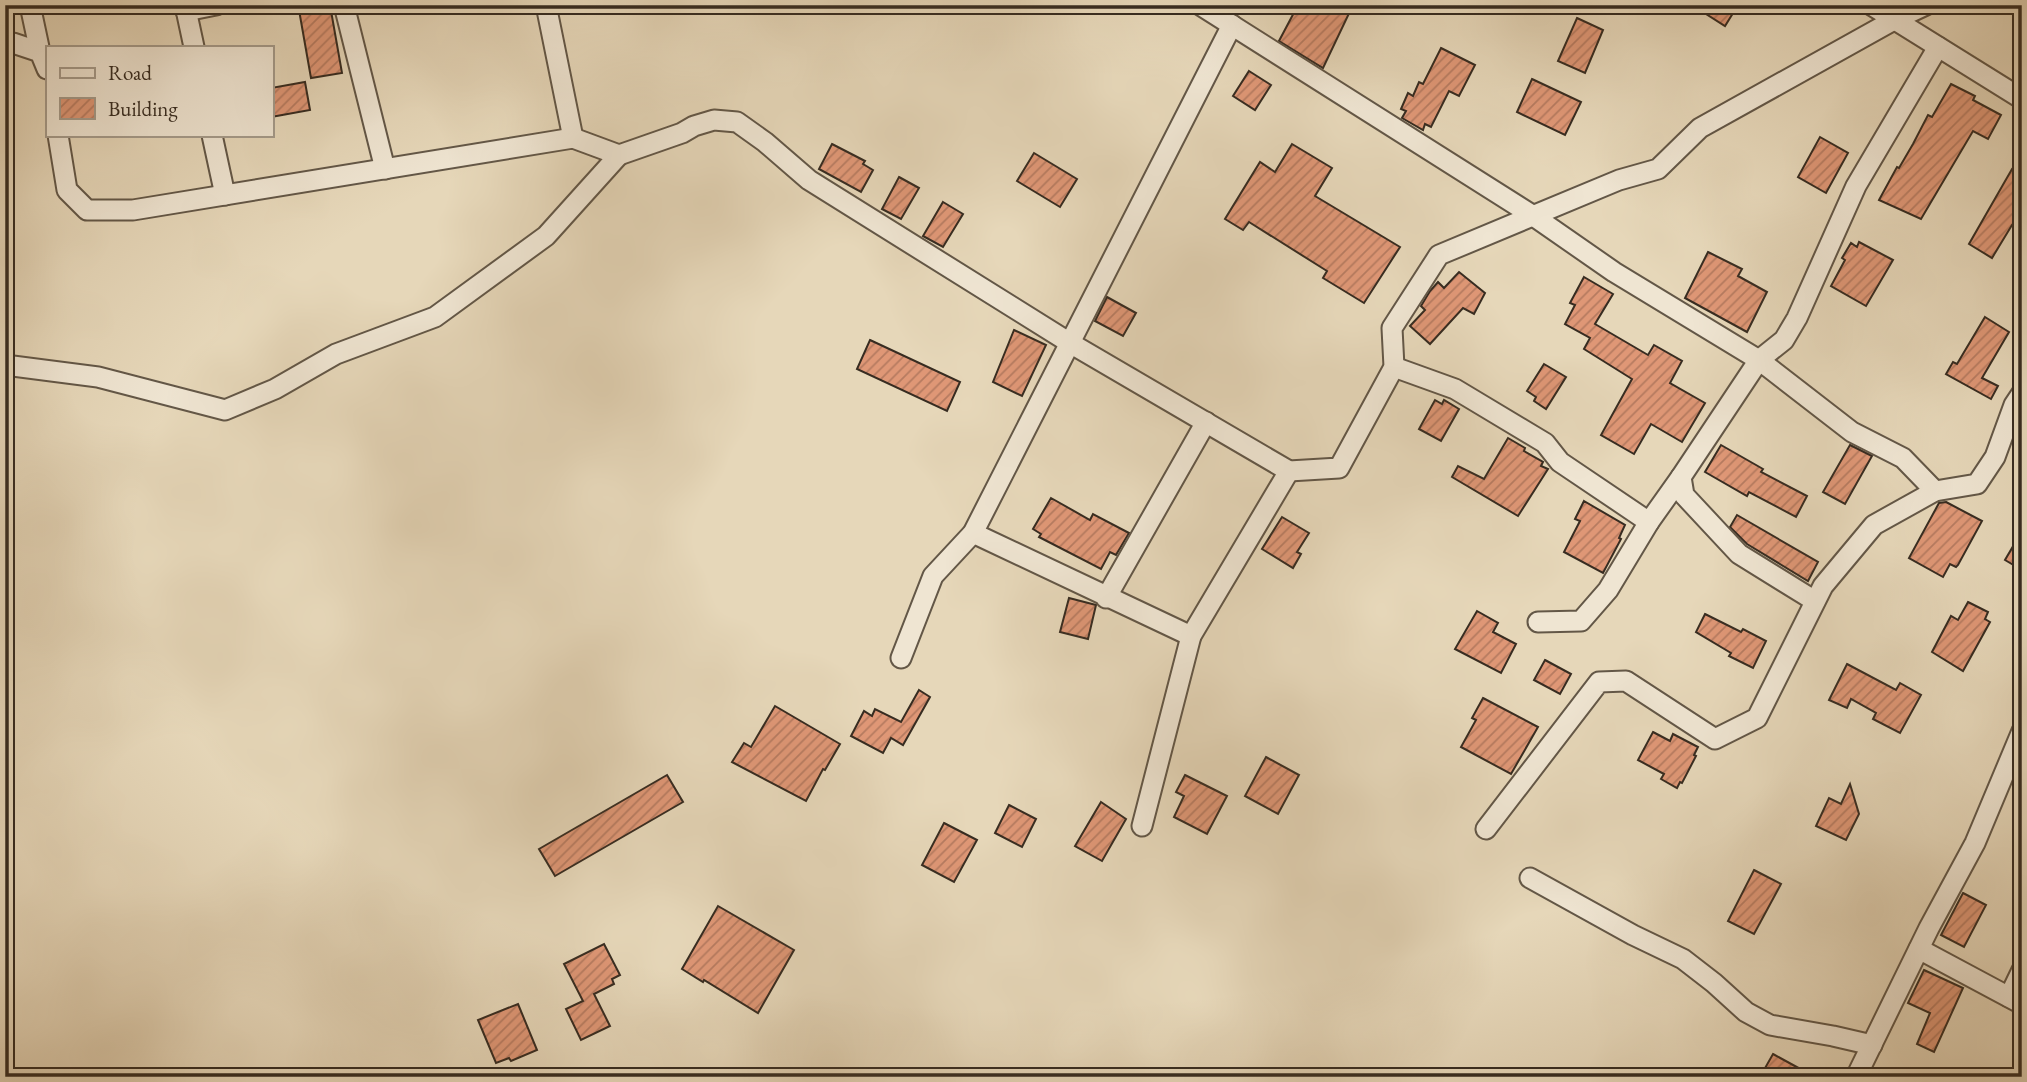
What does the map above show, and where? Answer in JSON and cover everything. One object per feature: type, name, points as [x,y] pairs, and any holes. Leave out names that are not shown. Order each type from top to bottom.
[{"type":"street","points":[[30,5],[44,61]]},
{"type":"street","points":[[194,46],[186,8],[216,5]]},
{"type":"street","points":[[344,5],[385,169]]},
{"type":"street","points":[[546,5],[573,138]]},
{"type":"street","points":[[1200,5],[1532,215],[1614,272],[1759,360],[1852,432],[1903,458],[1935,491]]},
{"type":"street","points":[[1871,5],[2022,99]]},
{"type":"street","points":[[5,365],[98,377],[225,410],[275,390],[336,354],[435,317],[546,236],[619,155],[682,133],[694,125],[714,120],[737,122],[809,180],[1070,343],[1289,471],[1339,468],[1394,366],[1392,328],[1438,255],[1619,180],[1658,169],[1700,128],[1894,20],[1926,5]]},
{"type":"street","points":[[901,658],[933,576],[973,533],[1232,25]]},
{"type":"street","points":[[5,45],[13,43],[44,61]]},
{"type":"street","points":[[1538,622],[1581,621],[1608,590],[1650,522],[1759,360],[1784,340],[1797,318],[1856,186],[1938,47]]},
{"type":"street","points":[[58,136],[67,190],[87,210],[133,210],[573,138],[619,155]]},
{"type":"street","points":[[212,136],[225,195]]},
{"type":"street","points":[[1394,366],[1455,389],[1545,443],[1560,462],[1650,522]]},
{"type":"street","points":[[1486,829],[1598,682],[1626,681],[1715,739],[1757,718],[1822,586],[1874,525],[1935,491],[1978,484],[1995,457],[2014,405],[2022,393]]},
{"type":"street","points":[[1106,597],[1206,422]]},
{"type":"street","points":[[1142,825],[1191,636],[1289,471]]},
{"type":"street","points":[[1681,477],[1684,495],[1739,554],[1815,601]]},
{"type":"street","points":[[973,533],[1191,636]]},
{"type":"street","points":[[1856,1077],[1975,843],[2022,731]]},
{"type":"street","points":[[1530,878],[1633,935],[1683,959],[1746,1012],[1770,1025],[1872,1045]]},
{"type":"street","points":[[1919,949],[2015,1000],[2022,970]]},
{"type":"building","points":[[330,5],[342,73],[311,78],[299,10]]},
{"type":"building","points":[[1298,5],[1353,5],[1323,68],[1279,41]]},
{"type":"building","points":[[1692,5],[1738,5],[1725,26]]},
{"type":"building","points":[[1577,18],[1603,30],[1585,73],[1558,61]]},
{"type":"building","points":[[1441,48],[1475,65],[1459,96],[1449,91],[1431,127],[1425,124],[1423,130],[1402,118],[1406,111],[1401,109],[1408,93],[1413,96],[1419,82],[1423,84]]},
{"type":"building","points":[[1249,71],[1271,85],[1255,110],[1233,96]]},
{"type":"building","points":[[1532,79],[1581,102],[1565,135],[1517,112]]},
{"type":"building","points":[[305,82],[310,110],[273,117],[273,88]]},
{"type":"building","points":[[1951,84],[1975,96],[1973,100],[2001,115],[1988,139],[1973,131],[1921,219],[1879,200],[1928,115],[1932,117]]},
{"type":"building","points":[[1820,137],[1848,153],[1826,193],[1798,177]]},
{"type":"building","points":[[832,144],[865,161],[863,164],[873,170],[861,192],[819,169]]},
{"type":"building","points":[[1292,144],[1332,168],[1315,196],[1400,247],[1364,303],[1323,278],[1327,271],[1249,222],[1243,230],[1225,219],[1260,162],[1275,172]]},
{"type":"building","points":[[1034,153],[1077,179],[1060,207],[1017,181]]},
{"type":"building","points":[[2012,169],[2022,174],[2022,230],[2012,225],[1992,258],[1969,244]]},
{"type":"building","points":[[899,177],[919,188],[901,219],[882,209]]},
{"type":"building","points":[[943,202],[963,214],[943,247],[923,236]]},
{"type":"building","points":[[1859,242],[1893,260],[1866,306],[1831,286],[1851,243],[1857,247]]},
{"type":"building","points":[[1708,252],[1742,269],[1738,276],[1767,292],[1747,332],[1685,298]]},
{"type":"building","points":[[1459,272],[1485,293],[1474,314],[1463,308],[1430,344],[1410,326],[1425,310],[1421,306],[1438,282],[1444,288]]},
{"type":"building","points":[[1584,277],[1613,294],[1595,324],[1648,355],[1654,345],[1682,361],[1670,383],[1705,403],[1682,442],[1651,424],[1634,454],[1601,435],[1632,379],[1584,349],[1590,338],[1565,324],[1575,305],[1570,303]]},
{"type":"building","points":[[1107,297],[1136,313],[1123,336],[1095,321]]},
{"type":"building","points":[[1985,317],[2009,332],[1982,378],[1998,386],[1991,399],[1946,374],[1953,362],[1957,364]]},
{"type":"building","points":[[1014,330],[1046,345],[1022,396],[993,382]]},
{"type":"building","points":[[870,340],[960,382],[947,411],[857,369]]},
{"type":"building","points":[[1544,364],[1566,377],[1546,409],[1534,401],[1536,397],[1527,391]]},
{"type":"building","points":[[1435,400],[1442,404],[1444,400],[1459,409],[1441,441],[1419,429]]},
{"type":"building","points":[[1508,438],[1525,448],[1524,451],[1543,462],[1541,466],[1548,469],[1518,516],[1452,477],[1458,466],[1484,479]]},
{"type":"building","points":[[1721,445],[1763,469],[1761,472],[1807,496],[1796,517],[1749,492],[1747,496],[1705,472]]},
{"type":"building","points":[[1850,445],[1872,456],[1845,504],[1823,492]]},
{"type":"building","points":[[1051,498],[1090,520],[1093,514],[1129,533],[1116,555],[1110,552],[1101,569],[1039,537],[1041,534],[1033,529]]},
{"type":"building","points":[[1584,501],[1625,525],[1619,538],[1621,539],[1603,573],[1564,552],[1580,521],[1575,519]]},
{"type":"building","points":[[1946,502],[1982,521],[1958,565],[1956,567],[1950,564],[1943,577],[1909,558],[1939,503]]},
{"type":"building","points":[[1737,515],[1818,562],[1808,581],[1747,544],[1730,527]]},
{"type":"building","points":[[1282,517],[1309,533],[1297,552],[1301,554],[1293,568],[1262,549]]},
{"type":"building","points":[[2022,531],[2022,570],[2005,560]]},
{"type":"building","points":[[1069,598],[1096,605],[1088,639],[1060,632]]},
{"type":"building","points":[[1968,602],[1988,612],[1985,619],[1990,622],[1963,671],[1932,652],[1951,616],[1958,620]]},
{"type":"building","points":[[1477,611],[1498,623],[1493,632],[1516,644],[1501,673],[1455,649]]},
{"type":"building","points":[[1705,614],[1766,641],[1753,668],[1729,656],[1731,653],[1696,632]]},
{"type":"building","points":[[1545,660],[1571,674],[1560,694],[1534,680]]},
{"type":"building","points":[[1847,664],[1896,690],[1900,683],[1921,695],[1900,733],[1873,719],[1876,713],[1851,699],[1847,708],[1829,700]]},
{"type":"building","points":[[919,690],[930,697],[903,745],[891,738],[883,753],[851,736],[864,711],[872,716],[875,709],[901,722]]},
{"type":"building","points":[[1483,698],[1538,727],[1511,774],[1461,747],[1476,720],[1472,718]]},
{"type":"building","points":[[775,706],[840,744],[806,801],[732,762],[744,743],[751,747]]},
{"type":"building","points":[[1653,732],[1670,741],[1673,734],[1698,747],[1694,755],[1696,756],[1677,788],[1661,779],[1664,774],[1638,760]]},
{"type":"building","points":[[1266,757],[1299,775],[1278,814],[1245,796]]},
{"type":"building","points":[[667,775],[683,802],[555,876],[539,849]]},
{"type":"building","points":[[1185,775],[1227,796],[1207,834],[1174,817],[1184,796],[1176,792]]},
{"type":"building","points":[[1850,784],[1859,814],[1846,840],[1816,826],[1829,798],[1841,804]]},
{"type":"building","points":[[1101,802],[1126,819],[1102,861],[1075,846]]},
{"type":"building","points":[[1009,805],[1036,819],[1022,847],[995,833]]},
{"type":"building","points":[[944,823],[977,840],[954,882],[922,865]]},
{"type":"building","points":[[1754,870],[1781,884],[1754,934],[1728,921]]},
{"type":"building","points":[[1963,893],[1986,905],[1964,947],[1941,935]]},
{"type":"building","points":[[718,906],[794,950],[758,1013],[682,969]]},
{"type":"building","points":[[604,944],[620,975],[612,979],[614,984],[594,994],[610,1026],[581,1040],[566,1009],[583,1001],[564,964]]},
{"type":"building","points":[[1924,970],[1963,988],[1934,1052],[1917,1044],[1930,1013],[1908,1003]]},
{"type":"building","points":[[518,1004],[537,1050],[511,1061],[509,1058],[496,1063],[478,1020]]},
{"type":"building","points":[[1773,1054],[1815,1077],[1760,1077]]}]
